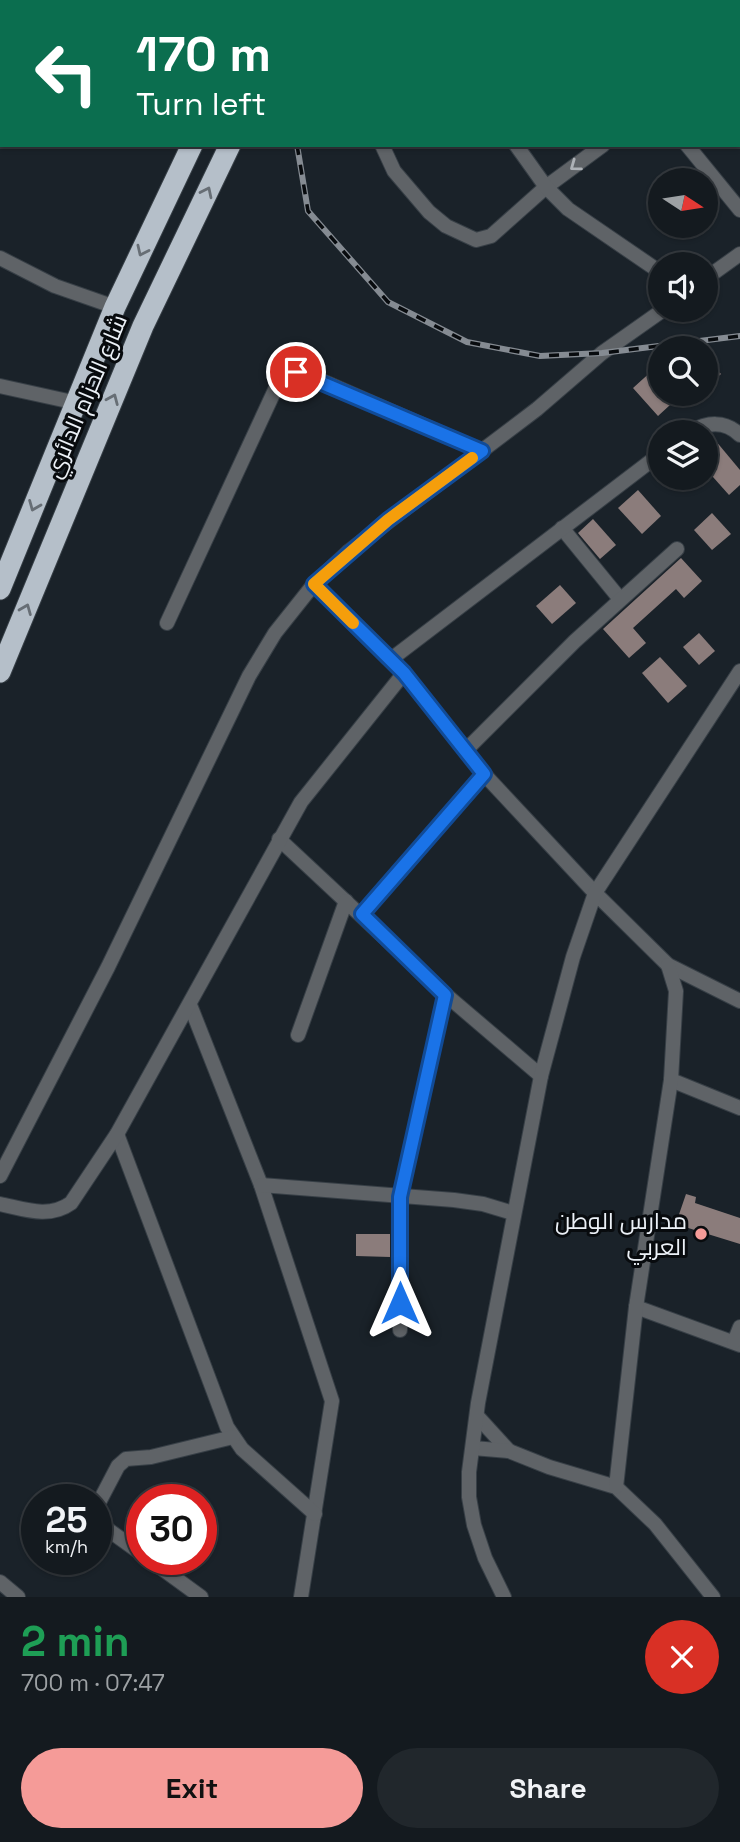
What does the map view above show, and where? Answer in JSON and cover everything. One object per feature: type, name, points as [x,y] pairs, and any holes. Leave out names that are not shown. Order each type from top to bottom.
[{"type":"highway","name":"شارع الحزام الدائري","points":[[0,589],[115,307],[191,147]]},
{"type":"highway","name":"شارع الحزام الدائري","points":[[0,672],[144,326],[229,147]]},
{"type":"street","points":[[383,147],[394,171],[408,191],[437,219],[476,240],[491,236],[546,187],[600,147]]},
{"type":"street","points":[[517,147],[546,187],[568,209],[648,264]]},
{"type":"street","points":[[689,147],[740,210]]},
{"type":"street","points":[[718,270],[740,254]]},
{"type":"street","points":[[0,258],[55,286],[115,307]]},
{"type":"street","points":[[0,1176],[108,967],[249,677],[275,633],[314,584],[388,520],[537,409],[602,353],[648,321]]},
{"type":"street","points":[[167,623],[280,379],[289,374],[304,373],[482,451]]},
{"type":"street","points":[[0,386],[77,404]]},
{"type":"street","points":[[718,425],[733,428],[740,435]]},
{"type":"street","points":[[390,660],[648,463]]},
{"type":"street","points":[[562,528],[620,600]]},
{"type":"street","points":[[466,750],[620,600],[677,549]]},
{"type":"street","points":[[314,584],[404,673],[484,774],[668,965],[740,1001]]},
{"type":"street","points":[[0,1204],[36,1212],[52,1212],[71,1203],[117,1134],[301,802],[404,673]]},
{"type":"street","points":[[504,1597],[485,1558],[474,1525],[469,1485],[477,1416],[513,1213],[541,1076],[576,945],[595,892],[739,676]]},
{"type":"street","points":[[362,914],[484,774]]},
{"type":"street","points":[[279,839],[362,914],[445,995],[541,1076]]},
{"type":"street","points":[[298,1035],[346,901]]},
{"type":"street","points":[[616,1487],[636,1307],[671,1080],[677,1018],[676,991],[668,965]]},
{"type":"street","points":[[400,1329],[400,1197],[445,995]]},
{"type":"street","points":[[190,1005],[261,1185],[332,1401],[300,1597]]},
{"type":"street","points":[[671,1080],[740,1108]]},
{"type":"street","points":[[117,1134],[226,1427],[233,1437],[314,1514]]},
{"type":"street","points":[[261,1185],[483,1203],[513,1213]]},
{"type":"street","points":[[636,1307],[737,1344],[740,1327]]},
{"type":"street","points":[[477,1416],[509,1451]]},
{"type":"street","points":[[109,1484],[118,1466],[126,1459],[151,1457],[233,1437]]},
{"type":"street","points":[[473,1448],[509,1451],[616,1487],[655,1524],[713,1597]]},
{"type":"street","points":[[171,1575],[201,1597]]},
{"type":"street","points":[[0,1583],[18,1597]]},
{"type":"building","points":[[648,374],[648,405],[633,388]]},
{"type":"building","points":[[649,406],[669,406],[658,416]]},
{"type":"building","points":[[718,444],[740,470],[740,485],[729,495],[718,483]]},
{"type":"building","points":[[638,490],[661,516],[642,534],[618,508]]},
{"type":"building","points":[[712,513],[731,534],[712,550],[694,530]]},
{"type":"building","points":[[593,519],[616,545],[600,559],[578,533]]},
{"type":"building","points":[[681,558],[702,581],[684,598],[676,589],[633,628],[646,643],[629,658],[603,629]]},
{"type":"building","points":[[560,585],[576,603],[552,624],[536,606]]},
{"type":"building","points":[[699,633],[715,651],[699,665],[683,647]]},
{"type":"building","points":[[660,657],[687,686],[668,703],[642,673]]},
{"type":"building","points":[[686,1194],[696,1197],[695,1203],[740,1218],[740,1244],[685,1227],[683,1232],[674,1229]]},
{"type":"building","points":[[356,1234],[390,1234],[390,1257],[356,1256]]},
{"type":"railway","points":[[297,147],[308,211],[388,302],[467,342],[540,356],[602,353],[740,336]]},
{"type":"slow traffic","points":[[353,623],[314,584],[388,520],[472,458]]},
{"type":"place","name":"مدارس الوطن العربي","points":[[701,1234]]},
{"type":"route","points":[[296,372],[304,373],[482,451],[388,520],[314,584],[404,673],[484,774],[362,914],[445,995],[400,1197],[400,1303]]}]
